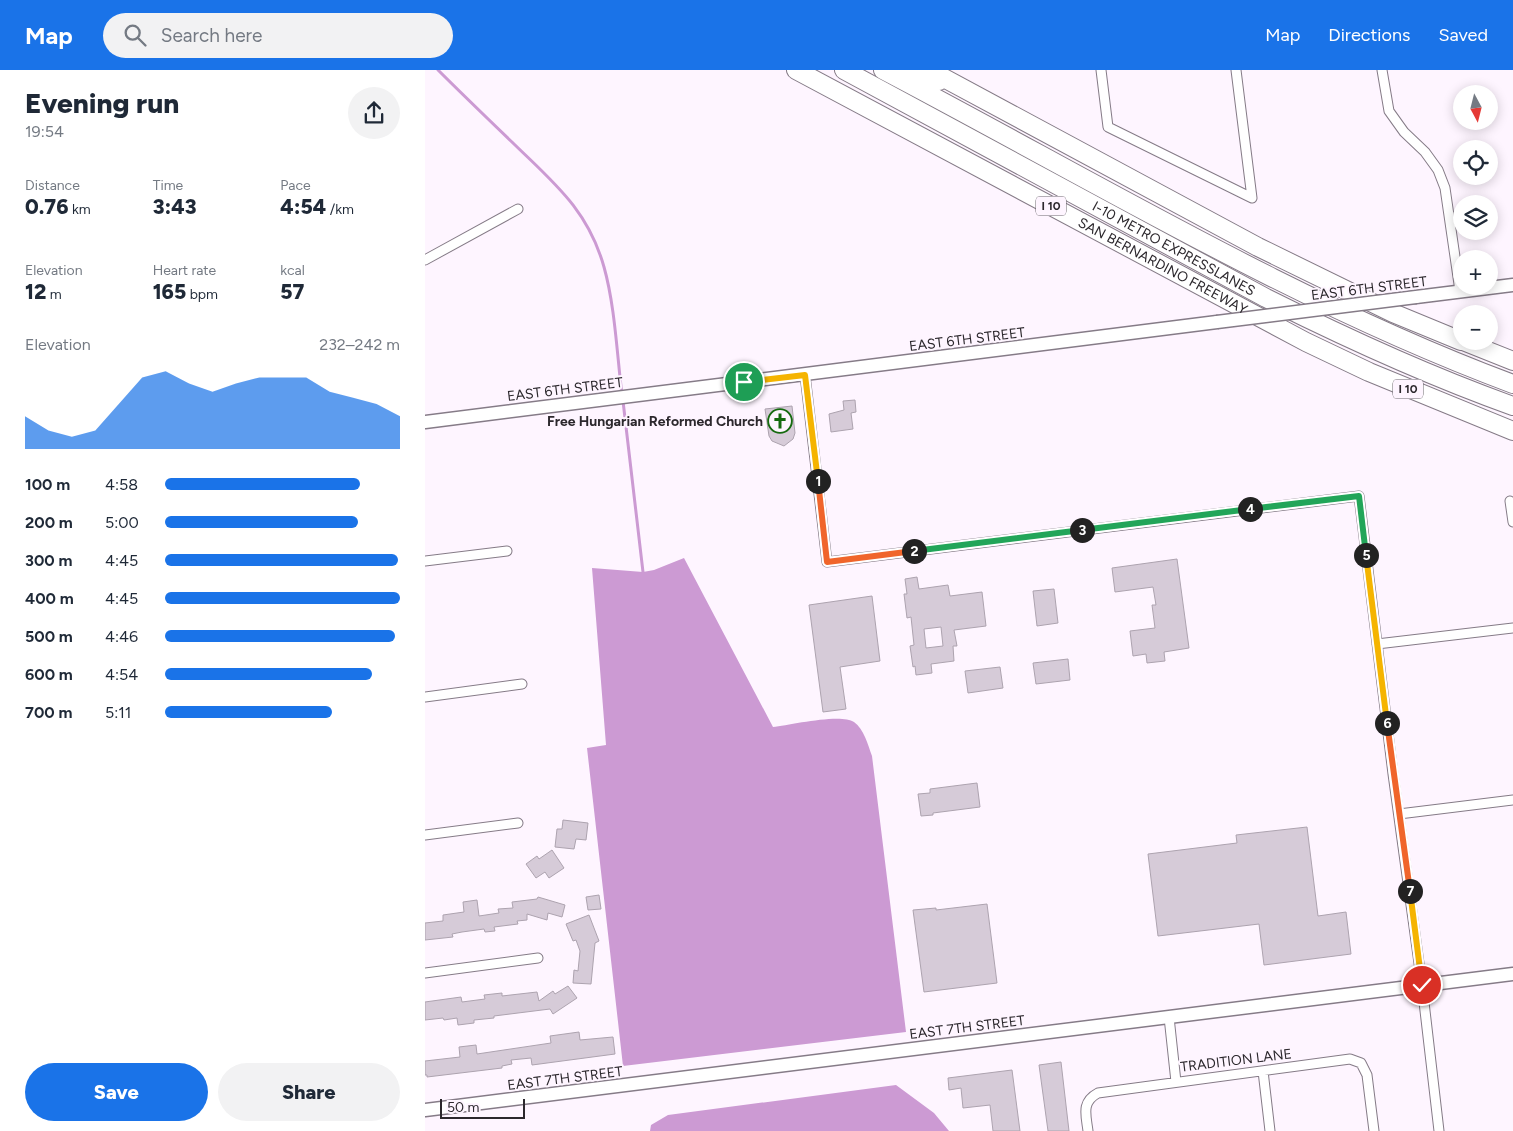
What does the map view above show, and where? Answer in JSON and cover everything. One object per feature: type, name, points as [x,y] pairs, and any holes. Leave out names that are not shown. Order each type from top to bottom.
[{"type":"highway","name":"SAN BERNARDINO FREEWAY","points":[[796,70],[1306,342],[1369,372],[1513,431]]},
{"type":"highway","name":"I-10 METRO EXPRESSLANES","points":[[844,70],[1317,324],[1513,406]]},
{"type":"highway","name":"I-10 METRO EXPRESSLANES","points":[[883,70],[1259,271],[1406,341],[1464,366],[1513,384]]},
{"type":"highway","points":[[910,70],[988,101]]},
{"type":"highway","points":[[929,70],[1259,247],[1393,313],[1453,337]]},
{"type":"highway","points":[[1485,350],[1513,361]]},
{"type":"highway","points":[[1369,372],[1492,398]]},
{"type":"main road","name":"EAST 6TH STREET","points":[[1498,287],[1513,285]]},
{"type":"main road","name":"EAST 6TH STREET","points":[[425,422],[1453,292]]},
{"type":"main road","name":"EAST 7TH STREET","points":[[425,1110],[1513,974]]},
{"type":"street","points":[[1101,70],[1108,127],[1252,198],[1236,70]]},
{"type":"street","points":[[1382,70],[1389,111],[1404,132],[1425,152],[1438,170],[1445,188],[1454,250]]},
{"type":"street","points":[[425,260],[518,209]]},
{"type":"street","points":[[805,375],[827,562],[1359,496],[1439,1131]]},
{"type":"street","points":[[1510,501],[1513,522]]},
{"type":"street","points":[[425,561],[507,551]]},
{"type":"street","points":[[1377,644],[1513,628]]},
{"type":"street","points":[[425,697],[522,684]]},
{"type":"street","points":[[1399,814],[1513,800]]},
{"type":"street","points":[[425,835],[518,823]]},
{"type":"street","points":[[425,973],[538,958]]},
{"type":"street","name":"TRADITION LANE","points":[[1169,1017],[1176,1082],[1350,1060],[1361,1063],[1367,1075],[1374,1131]]},
{"type":"street","points":[[1263,1071],[1270,1131]]},
{"type":"street","points":[[1088,1131],[1086,1106],[1088,1100],[1093,1095],[1176,1082]]},
{"type":"shaded area","points":[[684,558],[773,727],[827,719],[847,720],[857,725],[865,738],[872,756],[906,1032],[623,1066],[587,748],[606,745],[592,568],[643,572],[654,570]]},
{"type":"shaded area","points":[[896,1085],[934,1113],[949,1131],[650,1131],[651,1125],[668,1115]]},
{"type":"building","points":[[855,400],[856,412],[851,413],[853,429],[831,432],[829,414],[844,410],[843,401]]},
{"type":"building","name":"Free Hungarian Reformed Church","points":[[792,406],[795,433],[793,439],[784,446],[772,441],[769,436],[765,409]]},
{"type":"building","points":[[1177,559],[1189,648],[1164,652],[1165,661],[1147,663],[1146,654],[1133,656],[1130,631],[1155,628],[1152,605],[1156,605],[1153,587],[1115,592],[1112,568]]},
{"type":"building","points":[[917,577],[919,589],[948,585],[950,596],[982,592],[986,626],[954,630],[957,646],[953,646],[954,661],[931,664],[932,673],[916,675],[915,666],[913,667],[910,646],[914,645],[911,617],[907,618],[904,594],[907,594],[905,579]],"holes":[[[941,627],[943,646],[926,648],[924,629]]]},
{"type":"building","points":[[1054,589],[1058,623],[1037,626],[1033,591]]},
{"type":"building","points":[[872,596],[880,661],[840,667],[846,709],[823,712],[809,605]]},
{"type":"building","points":[[1068,659],[1070,680],[1036,684],[1033,663]]},
{"type":"building","points":[[1000,667],[1003,688],[968,693],[965,671]]},
{"type":"building","points":[[977,783],[980,807],[921,816],[918,794],[930,793],[930,789]]},
{"type":"building","points":[[563,820],[588,823],[586,840],[576,839],[574,849],[555,847],[557,829],[562,829]]},
{"type":"building","points":[[1307,827],[1318,916],[1346,912],[1351,954],[1264,965],[1259,924],[1158,936],[1148,854],[1237,843],[1236,835]]},
{"type":"building","points":[[552,850],[564,868],[549,878],[545,872],[536,878],[526,864],[537,856],[539,859]]},
{"type":"building","points":[[599,895],[601,909],[588,910],[586,897]]},
{"type":"building","points":[[538,897],[565,905],[562,917],[548,913],[547,920],[527,914],[527,920],[517,921],[518,924],[494,927],[495,931],[485,932],[484,929],[452,934],[453,937],[425,940],[425,923],[443,921],[443,915],[464,912],[463,902],[477,900],[479,916],[499,913],[498,909],[513,908],[512,902],[537,899]]},
{"type":"building","points":[[987,904],[997,983],[924,992],[913,910],[936,908],[936,910]]},
{"type":"building","points":[[589,915],[599,941],[595,943],[591,984],[573,983],[574,970],[578,971],[580,951],[576,940],[573,941],[566,924]]},
{"type":"building","points":[[568,986],[577,998],[553,1014],[550,1009],[494,1016],[494,1018],[474,1020],[474,1023],[458,1025],[457,1018],[425,1020],[425,1002],[461,997],[462,1002],[485,999],[484,995],[502,993],[502,996],[537,992],[539,1001],[553,991],[555,994]]},
{"type":"building","points":[[579,1032],[580,1040],[613,1037],[615,1054],[532,1065],[531,1058],[511,1060],[512,1064],[502,1066],[502,1068],[427,1077],[425,1075],[425,1061],[460,1057],[459,1047],[476,1045],[477,1054],[551,1043],[550,1036]]},
{"type":"building","points":[[1061,1062],[1069,1131],[1048,1131],[1039,1065]]},
{"type":"building","points":[[1012,1070],[1020,1131],[993,1131],[990,1105],[963,1108],[961,1088],[949,1090],[948,1078]]},
{"type":"waterway","points":[[438,70],[556,185],[579,213],[589,229],[608,282],[622,395]]},
{"type":"waterway","points":[[623,401],[643,572]]},
{"type":"place","name":"Free Hungarian Reformed Church","points":[[780,421]]},
{"type":"route","points":[[744,382],[805,375],[827,562],[1359,496],[1393,774],[1422,985]]}]
